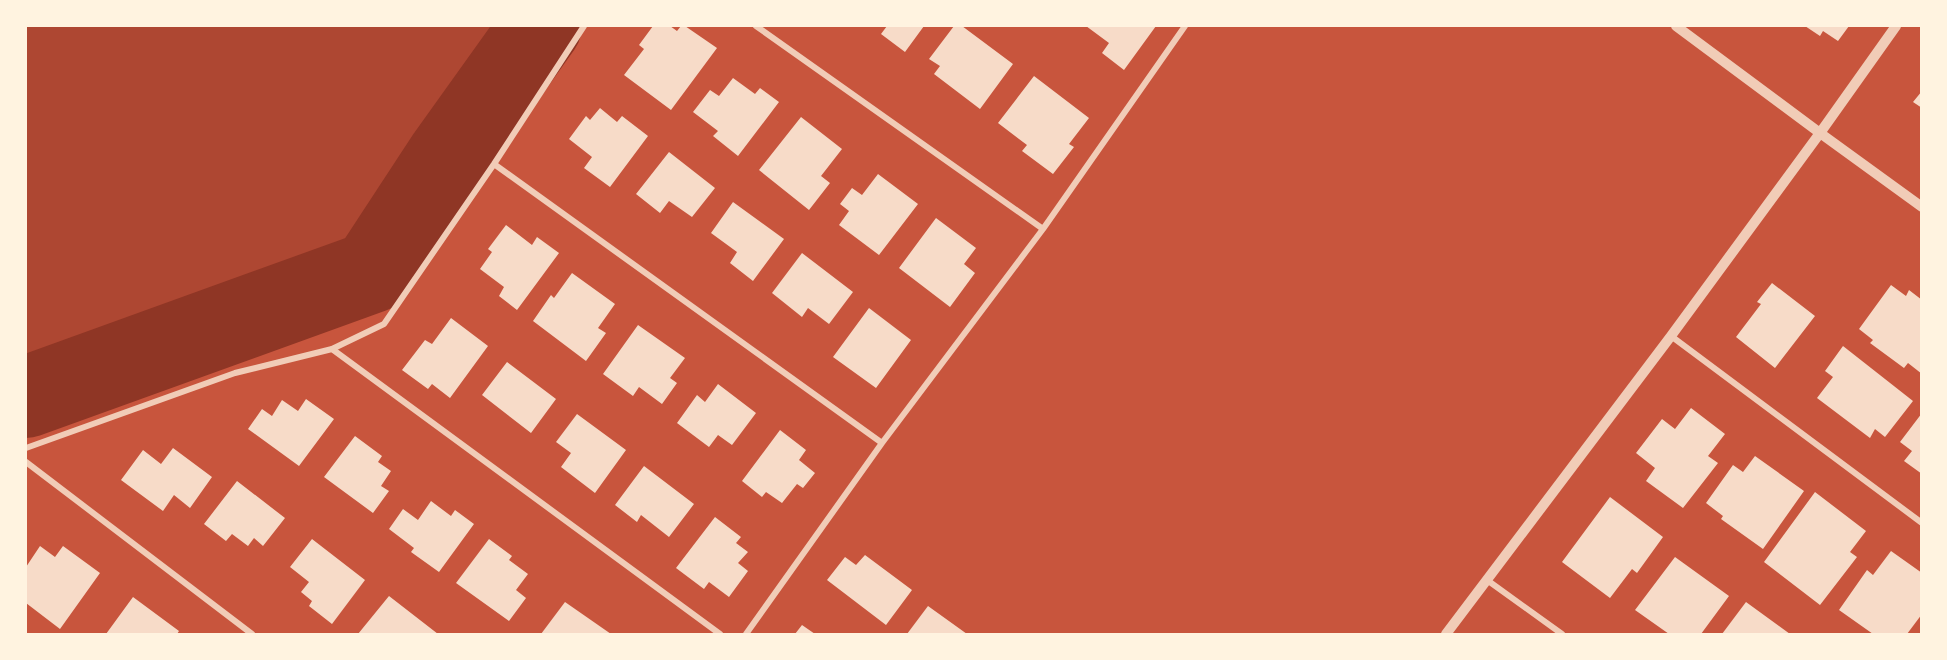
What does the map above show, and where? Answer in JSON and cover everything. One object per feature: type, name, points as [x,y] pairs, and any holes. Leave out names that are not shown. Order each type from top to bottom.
[{"type":"street","points":[[26,448],[235,373],[332,349],[384,324],[494,164],[584,26]]},
{"type":"street","points":[[756,26],[1043,229]]},
{"type":"street","points":[[746,634],[882,443],[1043,229],[1185,26]]},
{"type":"street","points":[[1676,26],[1922,207]]},
{"type":"street","points":[[1446,634],[1671,336],[1896,26]]},
{"type":"street","points":[[494,164],[882,443]]},
{"type":"street","points":[[1671,336],[1922,523]]},
{"type":"street","points":[[332,349],[720,634]]},
{"type":"street","points":[[26,462],[252,634]]},
{"type":"street","points":[[1487,580],[1562,634]]},
{"type":"shaded area","points":[[26,26],[513,26],[349,255],[291,293],[26,382]]},
{"type":"building","points":[[653,26],[670,26],[677,31],[681,26],[685,26],[717,48],[671,110],[624,75],[644,49],[639,45]]},
{"type":"building","points":[[887,26],[924,26],[905,52],[881,34]]},
{"type":"building","points":[[954,26],[962,26],[1013,64],[980,109],[934,74],[940,66],[929,59]]},
{"type":"building","points":[[1086,26],[1156,26],[1124,70],[1102,53],[1109,43]]},
{"type":"building","points":[[1805,26],[1849,26],[1838,41],[1823,31],[1820,36]]},
{"type":"building","points":[[1034,76],[1089,118],[1069,144],[1074,147],[1053,174],[1022,151],[1027,145],[998,123]]},
{"type":"building","points":[[733,78],[755,94],[760,88],[779,102],[738,156],[713,136],[718,131],[693,112],[710,90],[719,96]]},
{"type":"building","points":[[1922,91],[1922,108],[1913,102]]},
{"type":"building","points":[[600,108],[617,122],[622,116],[648,136],[610,187],[584,168],[592,157],[569,139],[586,116],[590,120]]},
{"type":"building","points":[[801,117],[842,149],[821,176],[830,183],[809,210],[759,170]]},
{"type":"building","points":[[669,152],[715,188],[692,217],[669,201],[660,213],[636,194]]},
{"type":"building","points":[[878,174],[918,204],[879,255],[839,225],[849,211],[840,204],[852,188],[862,195]]},
{"type":"building","points":[[733,202],[784,239],[753,281],[730,263],[737,252],[711,233]]},
{"type":"building","points":[[936,218],[976,248],[964,264],[975,273],[950,307],[899,268]]},
{"type":"building","points":[[506,225],[532,245],[537,237],[559,253],[517,310],[499,296],[504,287],[480,269],[492,252],[488,249]]},
{"type":"building","points":[[802,253],[853,292],[829,324],[808,308],[802,317],[772,293]]},
{"type":"building","points":[[572,273],[615,304],[598,328],[606,333],[586,361],[533,321],[551,295],[554,298]]},
{"type":"building","points":[[1772,283],[1815,316],[1775,368],[1736,337],[1761,304],[1757,302]]},
{"type":"building","points":[[1891,285],[1906,296],[1909,290],[1922,300],[1922,374],[1908,363],[1904,368],[1870,343],[1873,340],[1859,329]]},
{"type":"building","points":[[869,308],[911,340],[876,388],[833,357]]},
{"type":"building","points":[[451,318],[488,346],[450,398],[432,384],[428,389],[402,370],[425,340],[432,344]]},
{"type":"building","points":[[638,325],[685,358],[670,378],[677,383],[662,404],[639,387],[633,396],[603,374]]},
{"type":"building","points":[[1843,346],[1913,401],[1885,437],[1875,429],[1870,438],[1817,398],[1833,377],[1825,371]]},
{"type":"building","points":[[507,362],[556,399],[531,433],[482,395]]},
{"type":"building","points":[[718,384],[756,413],[732,445],[718,435],[709,447],[677,423],[697,395],[705,402]]},
{"type":"building","points":[[306,399],[334,419],[299,466],[248,429],[262,409],[272,416],[282,400],[298,411]]},
{"type":"building","points":[[1691,408],[1725,434],[1708,456],[1718,463],[1683,508],[1646,481],[1655,468],[1636,453],[1662,419],[1675,429]]},
{"type":"building","points":[[1922,413],[1922,474],[1904,461],[1912,451],[1900,442]]},
{"type":"building","points":[[577,414],[626,450],[595,493],[561,467],[571,453],[556,442]]},
{"type":"building","points":[[780,430],[806,450],[799,460],[815,473],[803,488],[797,484],[782,503],[766,492],[762,497],[742,481]]},
{"type":"building","points":[[355,436],[382,456],[378,462],[391,471],[381,486],[389,491],[373,513],[324,477]]},
{"type":"building","points":[[173,448],[212,477],[190,508],[174,495],[163,511],[121,480],[143,450],[161,464]]},
{"type":"building","points":[[1755,456],[1804,491],[1763,549],[1721,519],[1723,516],[1706,503],[1733,465],[1743,472]]},
{"type":"building","points":[[644,466],[694,504],[669,537],[641,515],[637,522],[615,505]]},
{"type":"building","points":[[237,481],[285,518],[263,546],[254,538],[248,546],[232,534],[226,541],[204,524]]},
{"type":"building","points":[[1815,492],[1866,531],[1850,552],[1857,557],[1820,605],[1764,562]]},
{"type":"building","points":[[1610,497],[1663,537],[1637,573],[1632,569],[1610,598],[1562,562]]},
{"type":"building","points":[[431,501],[451,516],[455,510],[474,524],[439,572],[411,552],[414,548],[389,529],[403,509],[418,520]]},
{"type":"building","points":[[715,517],[741,537],[736,543],[748,552],[738,563],[748,571],[729,597],[709,582],[704,589],[676,568]]},
{"type":"building","points":[[312,539],[365,580],[332,624],[309,606],[312,601],[301,592],[309,582],[290,567]]},
{"type":"building","points":[[489,539],[512,556],[509,560],[528,574],[516,590],[526,598],[509,621],[456,583]]},
{"type":"building","points":[[40,546],[55,557],[63,546],[100,573],[60,629],[26,603],[26,567]]},
{"type":"building","points":[[1891,551],[1922,573],[1922,614],[1907,634],[1873,634],[1839,610],[1867,570],[1873,575]]},
{"type":"building","points":[[865,555],[912,590],[886,625],[827,580],[845,557],[856,565]]},
{"type":"building","points":[[1675,557],[1729,596],[1701,634],[1669,634],[1635,610]]},
{"type":"building","points":[[389,596],[438,634],[358,634]]},
{"type":"building","points":[[133,597],[179,631],[177,634],[106,634]]},
{"type":"building","points":[[565,602],[611,634],[541,634]]},
{"type":"building","points":[[1746,602],[1790,634],[1722,634]]},
{"type":"building","points":[[928,606],[967,634],[907,634]]},
{"type":"building","points":[[802,625],[815,634],[795,634]]},
{"type":"waterway","points":[[26,397],[372,272],[448,156],[541,26]]}]
